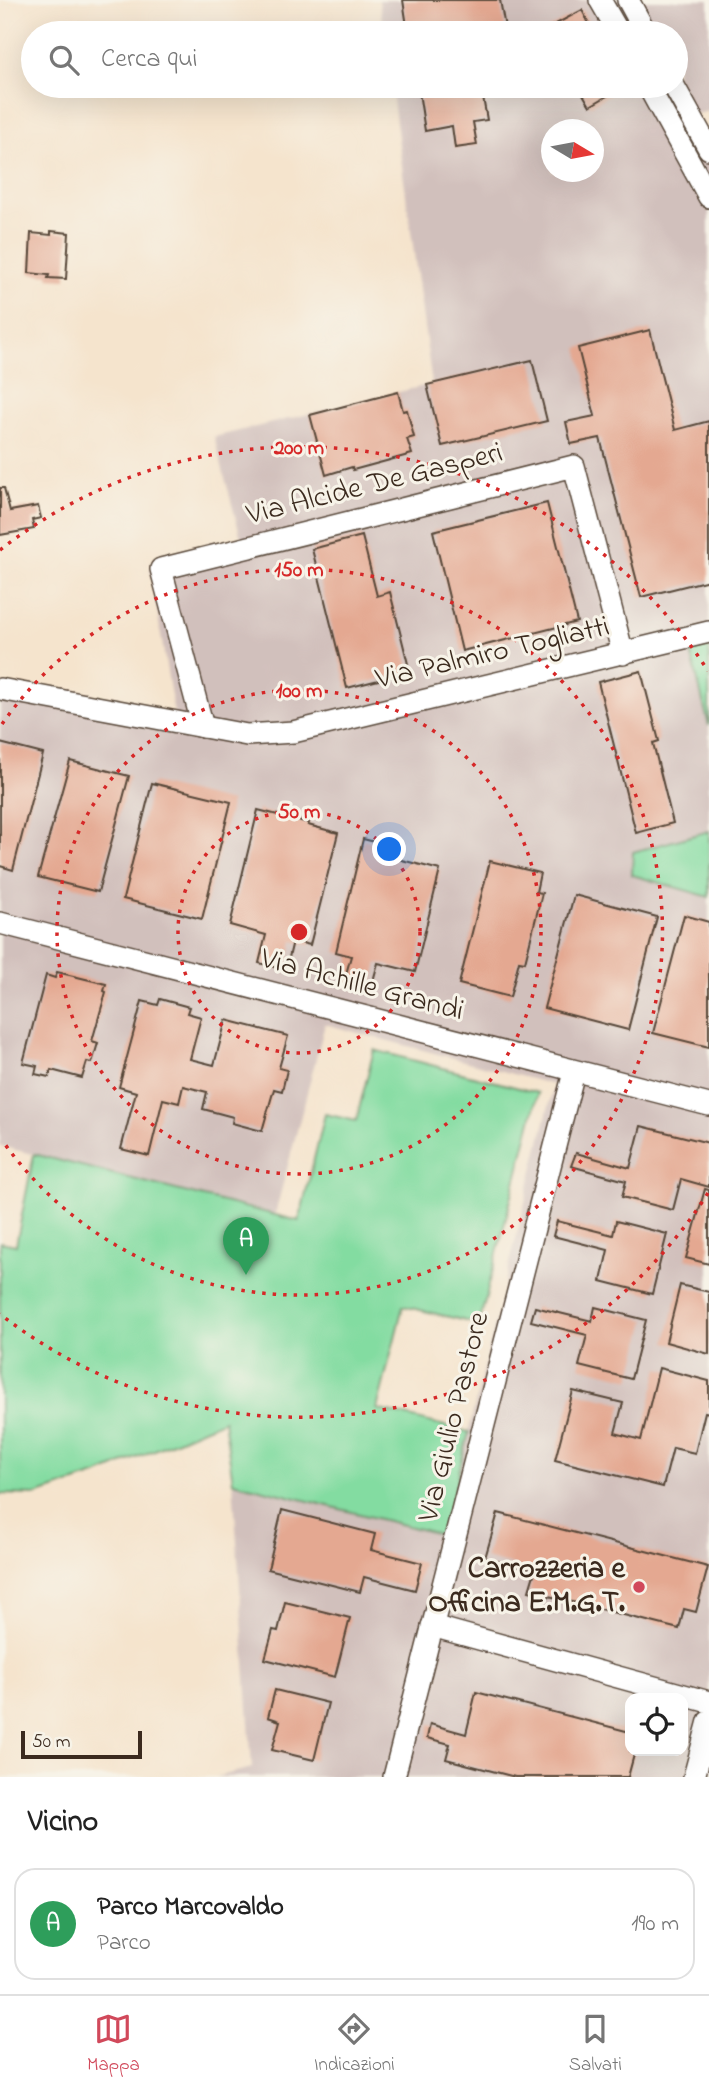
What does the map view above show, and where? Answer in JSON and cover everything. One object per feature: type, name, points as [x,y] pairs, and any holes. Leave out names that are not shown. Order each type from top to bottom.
[{"type":"street","points":[[600,0],[612,21]]},
{"type":"street","points":[[628,0],[639,21]]},
{"type":"street","points":[[655,98],[709,197]]},
{"type":"street","points":[[681,98],[709,149]]},
{"type":"street","name":"Via Alcide De Gasperi","points":[[203,727],[161,569],[574,466],[623,654]]},
{"type":"street","name":"Via Palmiro Togliatti","points":[[0,688],[247,735],[293,732],[709,632]]},
{"type":"street","name":"Via Achille Grandi","points":[[0,923],[709,1105]]},
{"type":"street","name":"Via Giulio Pastore","points":[[394,1777],[574,1072]]},
{"type":"street","points":[[432,1626],[709,1702]]},
{"type":"street","points":[[694,1777],[709,1721]]},
{"type":"shaded area","points":[[379,0],[709,0],[709,111],[683,117],[709,165],[709,1715],[692,1777],[216,1777],[252,1768],[233,1482],[443,1534],[554,1085],[325,1024],[275,1214],[0,1146],[0,692],[176,726],[150,568],[244,549],[214,437],[432,384],[393,98],[688,98],[688,21],[382,21]]},
{"type":"green space","points":[[709,644],[709,726],[690,649]]},
{"type":"green space","points":[[709,831],[709,897],[632,875],[633,852]]},
{"type":"green space","points":[[374,1050],[538,1093],[479,1324],[403,1306],[377,1409],[469,1432],[443,1535],[233,1482],[224,1420],[99,1474],[36,1495],[0,1494],[0,1242],[16,1245],[34,1154],[299,1221],[325,1114],[356,1121]]},
{"type":"building","points":[[403,0],[500,0],[504,21],[406,21]]},
{"type":"building","points":[[582,10],[588,21],[561,21]]},
{"type":"building","points":[[420,98],[483,98],[487,120],[473,122],[477,145],[455,148],[452,126],[425,131]]},
{"type":"building","points":[[585,98],[604,98],[590,106]]},
{"type":"building","points":[[51,231],[69,233],[66,279],[29,273],[31,233],[51,235]]},
{"type":"building","points":[[650,330],[675,430],[709,421],[709,580],[641,597],[600,438],[571,444],[566,422],[595,416],[578,348]]},
{"type":"building","points":[[532,360],[547,421],[442,446],[427,385]]},
{"type":"building","points":[[398,392],[403,411],[407,410],[414,437],[407,439],[412,454],[326,475],[310,415]]},
{"type":"building","points":[[0,488],[4,488],[10,511],[38,506],[41,518],[32,520],[34,529],[0,535]]},
{"type":"building","points":[[547,503],[577,622],[462,651],[433,531]]},
{"type":"building","points":[[362,536],[377,596],[390,592],[410,672],[347,688],[312,549]]},
{"type":"building","points":[[641,671],[659,741],[653,743],[673,823],[636,833],[598,682]]},
{"type":"building","points":[[0,743],[43,754],[13,870],[0,866]]},
{"type":"building","points":[[70,761],[129,776],[98,892],[38,877]]},
{"type":"building","points":[[152,783],[231,802],[202,919],[123,899]]},
{"type":"building","points":[[258,810],[338,833],[310,945],[293,941],[286,970],[259,963],[266,935],[230,925]]},
{"type":"building","points":[[363,839],[391,846],[390,857],[440,870],[415,972],[378,963],[370,992],[343,985],[351,956],[336,952]]},
{"type":"building","points":[[490,861],[540,873],[536,892],[542,893],[525,962],[519,961],[510,997],[459,984]]},
{"type":"building","points":[[574,895],[657,917],[628,1030],[544,1008]]},
{"type":"building","points":[[684,915],[709,922],[709,1047],[653,1033]]},
{"type":"building","points":[[57,972],[106,984],[92,1041],[98,1043],[92,1063],[87,1062],[82,1078],[51,1070],[49,1077],[35,1074],[37,1066],[23,1063],[46,975],[55,978]]},
{"type":"building","points":[[160,999],[189,1007],[187,1013],[201,1017],[190,1059],[214,1065],[226,1020],[288,1036],[279,1068],[287,1070],[282,1091],[274,1089],[262,1131],[232,1123],[233,1117],[203,1109],[207,1092],[183,1086],[179,1103],[163,1099],[149,1156],[121,1149],[136,1092],[119,1087],[142,1001],[158,1005]]},
{"type":"building","points":[[641,1126],[709,1143],[709,1187],[681,1179],[673,1210],[622,1197],[626,1181],[571,1166],[576,1153],[630,1168]]},
{"type":"building","points":[[705,1189],[709,1190],[709,1264],[686,1258]]},
{"type":"building","points":[[557,1221],[613,1235],[616,1221],[667,1234],[652,1294],[601,1281],[608,1250],[553,1236]]},
{"type":"building","points":[[680,1285],[709,1292],[709,1354],[666,1342]]},
{"type":"building","points":[[535,1307],[592,1321],[595,1307],[646,1320],[631,1379],[579,1366],[587,1335],[531,1321]]},
{"type":"building","points":[[659,1368],[709,1381],[709,1413],[705,1412],[695,1453],[673,1448],[663,1487],[555,1460],[573,1391],[623,1403],[615,1433],[641,1440]]},
{"type":"building","points":[[282,1510],[375,1534],[371,1550],[422,1563],[415,1590],[364,1577],[360,1592],[268,1569]]},
{"type":"building","points":[[498,1513],[708,1567],[696,1612],[684,1609],[679,1629],[529,1591],[535,1571],[485,1558]]},
{"type":"building","points":[[285,1602],[350,1618],[335,1677],[265,1659],[273,1630],[278,1631]]},
{"type":"building","points":[[275,1690],[328,1703],[314,1760],[272,1750],[280,1721],[268,1717]]},
{"type":"building","points":[[476,1692],[625,1731],[625,1756],[634,1756],[628,1777],[515,1777],[446,1759],[450,1744],[427,1738],[430,1724],[466,1734]]},
{"type":"place","name":"Parco Marcovaldo","points":[[246,1275]]},
{"type":"place","name":"Carrozzeria e Officina E.M.G.T.","points":[[639,1587]]}]
